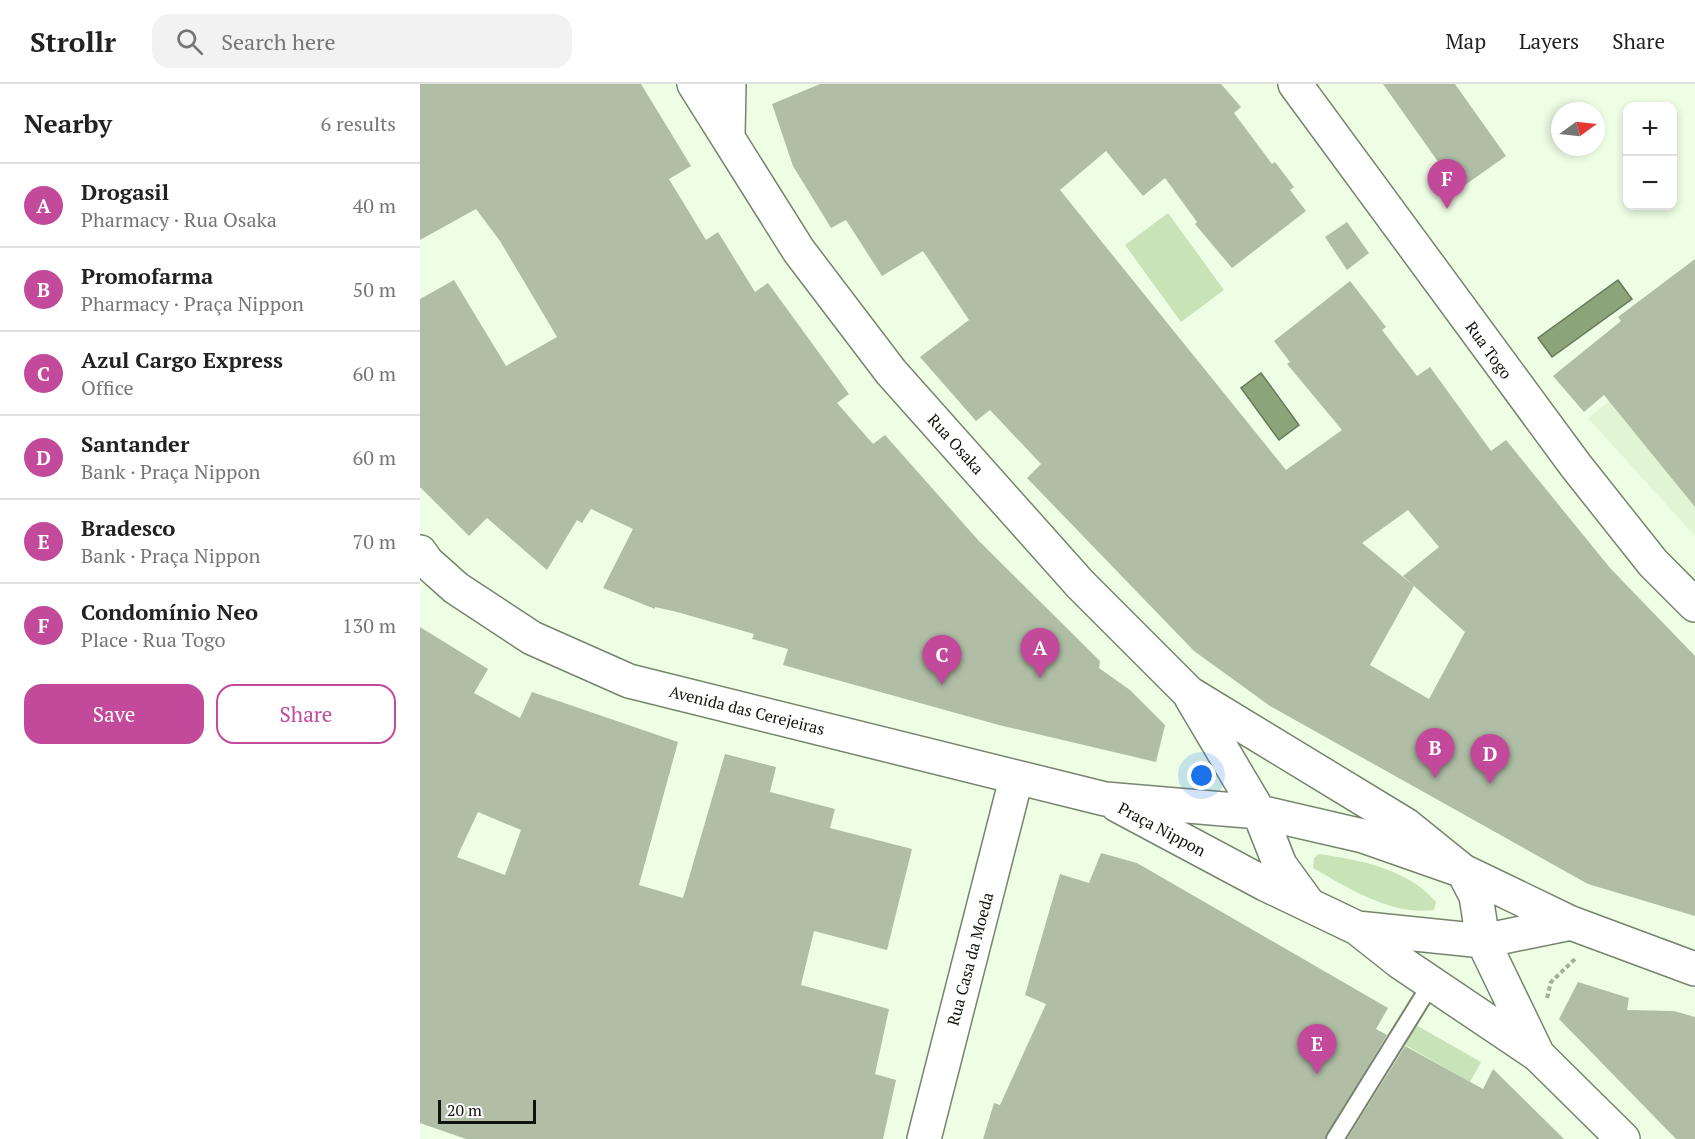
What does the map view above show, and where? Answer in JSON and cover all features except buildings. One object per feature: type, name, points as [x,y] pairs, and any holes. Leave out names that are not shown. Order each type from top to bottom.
[{"type":"main road","name":"Rua Osaka","points":[[694,84],[799,251],[891,372],[1080,584],[1189,693],[1278,748]]},
{"type":"main road","points":[[728,136],[729,84]]},
{"type":"main road","name":"Rua Togo","points":[[1295,84],[1576,466],[1653,563],[1695,605]]},
{"type":"main road","name":"Avenida das Cerejeiras","points":[[420,552],[427,562],[456,588],[532,638],[629,681],[1016,779],[1105,799]]},
{"type":"main road","points":[[1189,693],[1259,812],[1280,866],[1312,907]]},
{"type":"main road","name":"Praça Nippon","points":[[1278,748],[1406,825],[1463,871]]},
{"type":"main road","name":"Rua Casa da Moeda","points":[[924,1139],[1016,779]]},
{"type":"main road","name":"Praça Nippon","points":[[1105,799],[1259,812],[1363,836],[1463,871],[1571,923]]},
{"type":"main road","name":"Praça Nippon","points":[[1105,799],[1312,907],[1357,928],[1431,984],[1538,1055]]},
{"type":"main road","points":[[1463,871],[1476,896],[1483,941],[1538,1055],[1623,1139]]},
{"type":"main road","points":[[1571,923],[1695,969]]},
{"type":"main road","name":"Praça Nippon","points":[[1357,928],[1483,941],[1571,923]]},
{"type":"lane","points":[[1335,1139],[1431,984]]},
{"type":"path","points":[[1546,1002],[1551,982],[1572,961],[1608,937]]},
{"type":"shaded area","points":[[1168,213],[1224,290],[1181,322],[1125,245]]},
{"type":"shaded area","points":[[1618,280],[1632,299],[1552,357],[1538,338]]},
{"type":"shaded area","points":[[1695,333],[1695,536],[1588,418]]},
{"type":"shaded area","points":[[1261,373],[1299,425],[1279,440],[1241,388]]},
{"type":"shaded area","points":[[1319,854],[1367,863],[1398,874],[1412,881],[1436,902],[1434,910],[1402,909],[1356,892],[1313,868],[1314,858]]},
{"type":"shaded area","points":[[1416,1025],[1481,1062],[1470,1082],[1405,1045]]},
{"type":"place","name":"Condomínio Neo","points":[[1447,209]]},
{"type":"place","name":"Drogasil","points":[[1040,678]]},
{"type":"place","name":"Azul Cargo Express","points":[[942,685]]},
{"type":"place","name":"Promofarma","points":[[1435,778]]},
{"type":"place","name":"Santander","points":[[1490,784]]},
{"type":"place","name":"Bradesco","points":[[1317,1074]]}]
